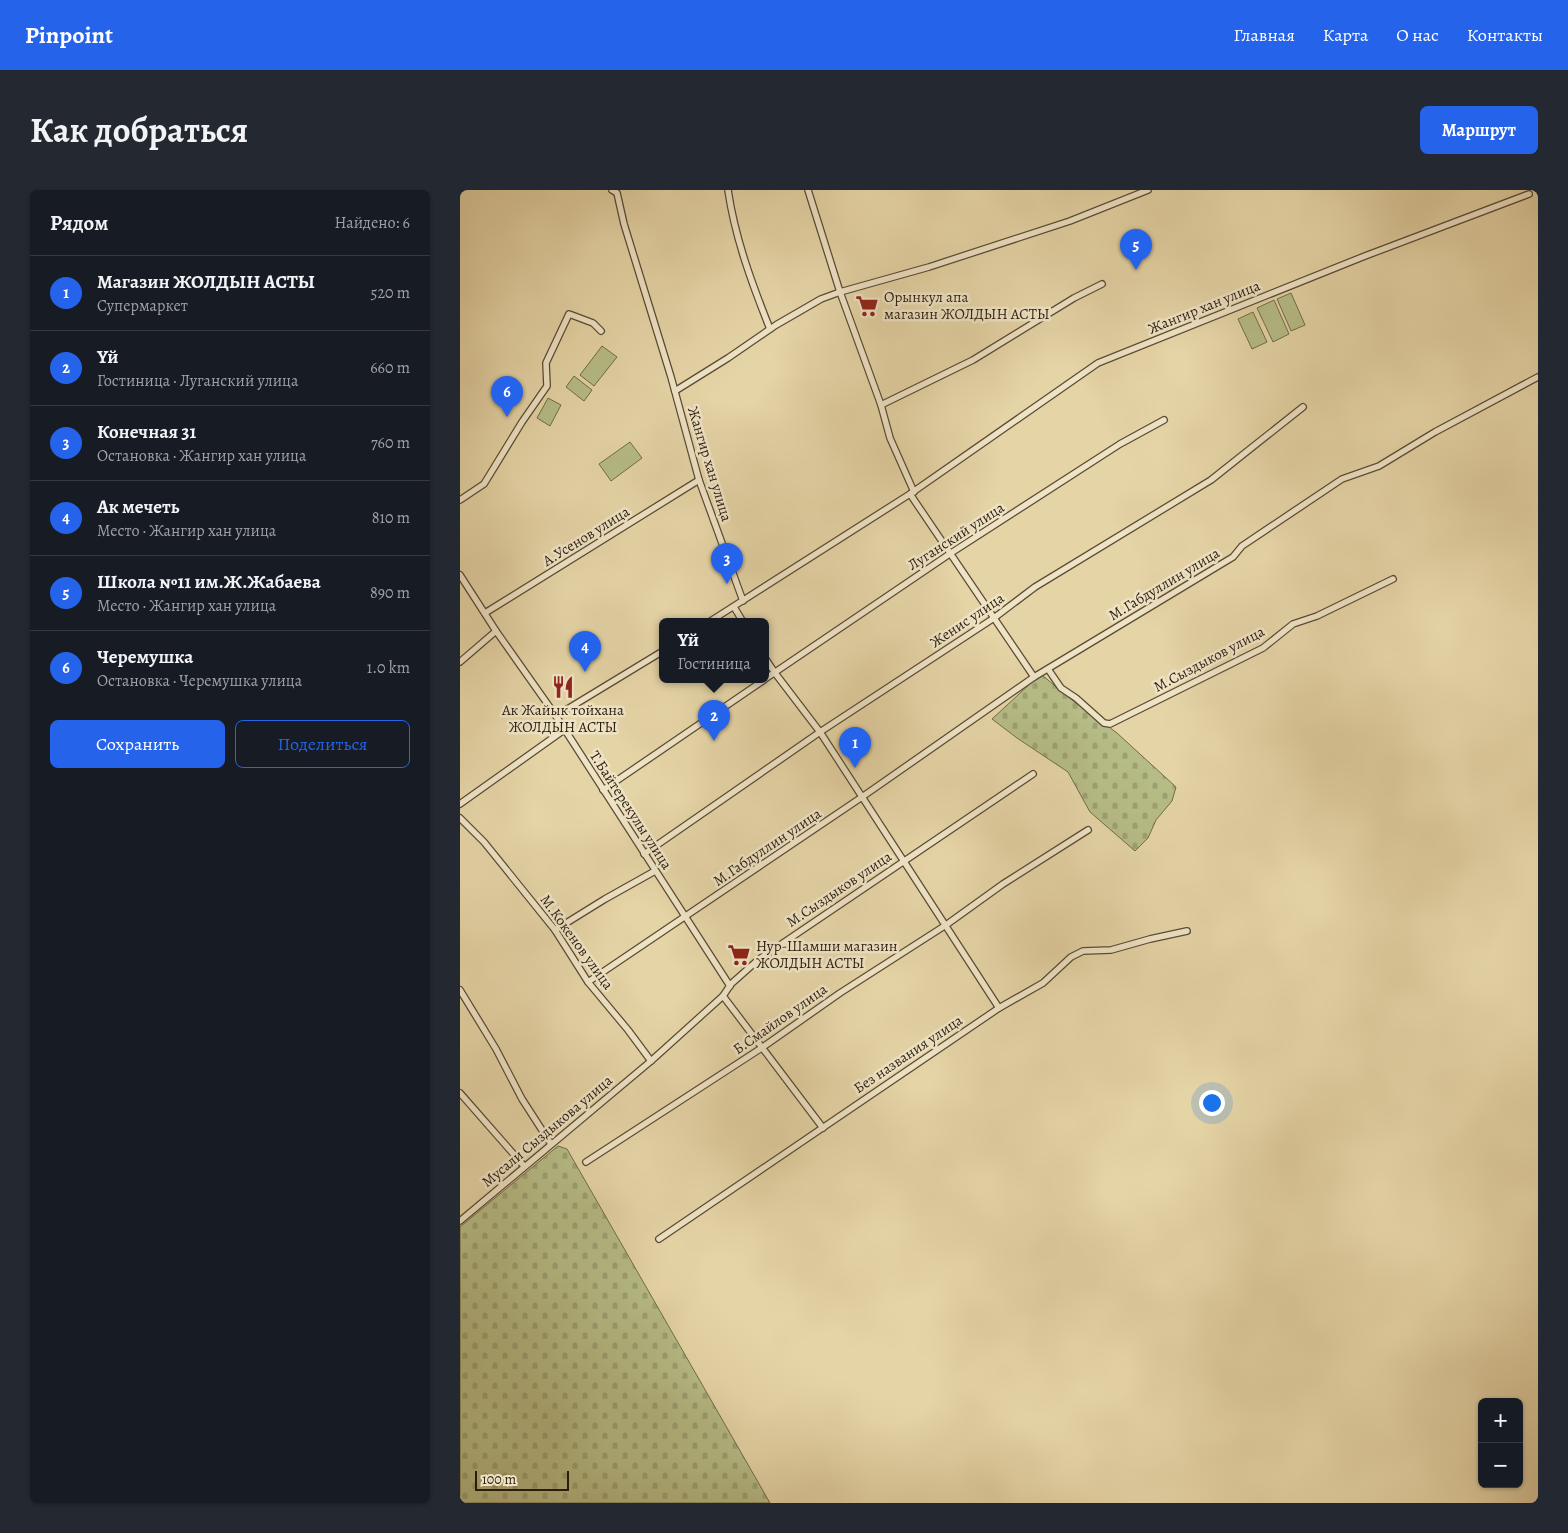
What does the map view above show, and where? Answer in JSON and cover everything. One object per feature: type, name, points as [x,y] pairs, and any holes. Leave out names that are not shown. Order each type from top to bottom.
[{"type":"street","name":"Жангир хан улица","points":[[623,190],[614,192],[675,391],[699,480],[743,601]]},
{"type":"street","points":[[728,190],[732,217],[756,293],[770,329]]},
{"type":"street","points":[[808,190],[840,292],[881,405],[890,438],[912,493],[1034,677]]},
{"type":"street","name":"Жангир хан улица","points":[[675,391],[770,329],[822,299],[1070,221],[1148,190]]},
{"type":"street","name":"Жангир хан улица","points":[[716,618],[912,493],[1098,363],[1365,256],[1529,194]]},
{"type":"street","points":[[881,405],[973,360],[1074,298],[1102,284]]},
{"type":"street","points":[[460,500],[484,484],[522,422],[547,386],[546,363],[569,314],[593,323],[601,331]]},
{"type":"street","name":"М.Габдуллин улица","points":[[588,982],[862,797],[1034,677],[1232,557],[1242,546],[1257,535],[1342,479],[1379,466],[1434,432],[1538,377]]},
{"type":"street","name":"Женис улица","points":[[644,854],[820,732],[994,618],[1035,587],[1211,480],[1303,407]]},
{"type":"street","name":"Луганский улица","points":[[769,676],[951,553],[1120,444],[1164,420]]},
{"type":"street","name":"А.Усенов улица","points":[[485,613],[699,480]]},
{"type":"street","name":"Т.Байтерекулы улица","points":[[460,575],[496,631],[556,716],[730,986]]},
{"type":"street","name":"М.Сыздыков улица","points":[[1048,669],[1061,688],[1076,698],[1104,723],[1110,724],[1263,648],[1293,624],[1316,616],[1393,579]]},
{"type":"street","points":[[734,607],[741,618]]},
{"type":"street","points":[[460,662],[496,631]]},
{"type":"street","points":[[556,716],[659,653]]},
{"type":"street","points":[[769,665],[820,732],[999,1008]]},
{"type":"street","name":"Луганский улица","points":[[603,790],[759,683]]},
{"type":"street","points":[[460,804],[564,730]]},
{"type":"street","name":"М.Сыздыков улица","points":[[650,1061],[723,996],[730,986],[758,960],[1033,774]]},
{"type":"street","name":"М.Кокенов улица","points":[[460,818],[484,842],[555,930],[588,982],[628,1030],[650,1061]]},
{"type":"street","name":"Б.Смайлов улица","points":[[586,1162],[946,925],[1003,884],[1088,830]]},
{"type":"street","points":[[555,930],[655,871]]},
{"type":"street","name":"Без названия улица","points":[[660,1239],[999,1008],[1043,983],[1072,957],[1083,952],[1111,950],[1187,931]]},
{"type":"street","points":[[460,990],[496,1049],[522,1099],[551,1144]]},
{"type":"street","points":[[723,996],[823,1128]]},
{"type":"street","name":"Мусали Сыздыкова улица","points":[[460,1221],[650,1061]]},
{"type":"street","points":[[460,1093],[524,1166]]},
{"type":"green space","points":[[1291,293],[1305,325],[1291,331],[1277,299]]},
{"type":"green space","points":[[1274,300],[1289,334],[1273,342],[1257,308]]},
{"type":"green space","points":[[1253,312],[1267,342],[1252,349],[1238,319]]},
{"type":"green space","points":[[602,346],[617,357],[594,386],[580,375]]},
{"type":"green space","points":[[574,376],[592,390],[584,401],[566,387]]},
{"type":"green space","points":[[548,398],[561,405],[550,426],[537,418]]},
{"type":"green space","points":[[630,442],[642,458],[611,481],[599,464]]},
{"type":"green space","points":[[1042,675],[1117,733],[1176,787],[1172,801],[1156,820],[1148,838],[1135,851],[1090,812],[1068,772],[992,719]]},
{"type":"green space","points":[[558,1146],[567,1149],[770,1503],[460,1503],[460,1227]]},
{"type":"place","name":"Школа №11 им.Ж.Жабаева","points":[[1136,270]]},
{"type":"place","name":"Орынкул апа магазин ЖОЛДЫН АСТЫ","points":[[867,306]]},
{"type":"place","name":"Черемушка","points":[[507,417]]},
{"type":"place","name":"Конечная 31","points":[[727,584]]},
{"type":"place","name":"Ак мечеть","points":[[585,672]]},
{"type":"place","name":"Ак Жайык тойхана ЖОЛДЫН АСТЫ","points":[[563,687]]},
{"type":"place","name":"Үй","points":[[714,741]]},
{"type":"place","name":"Магазин ЖОЛДЫН АСТЫ","points":[[855,768]]},
{"type":"place","name":"Нур-Шамши магазин ЖОЛДЫН АСТЫ","points":[[739,955]]}]
